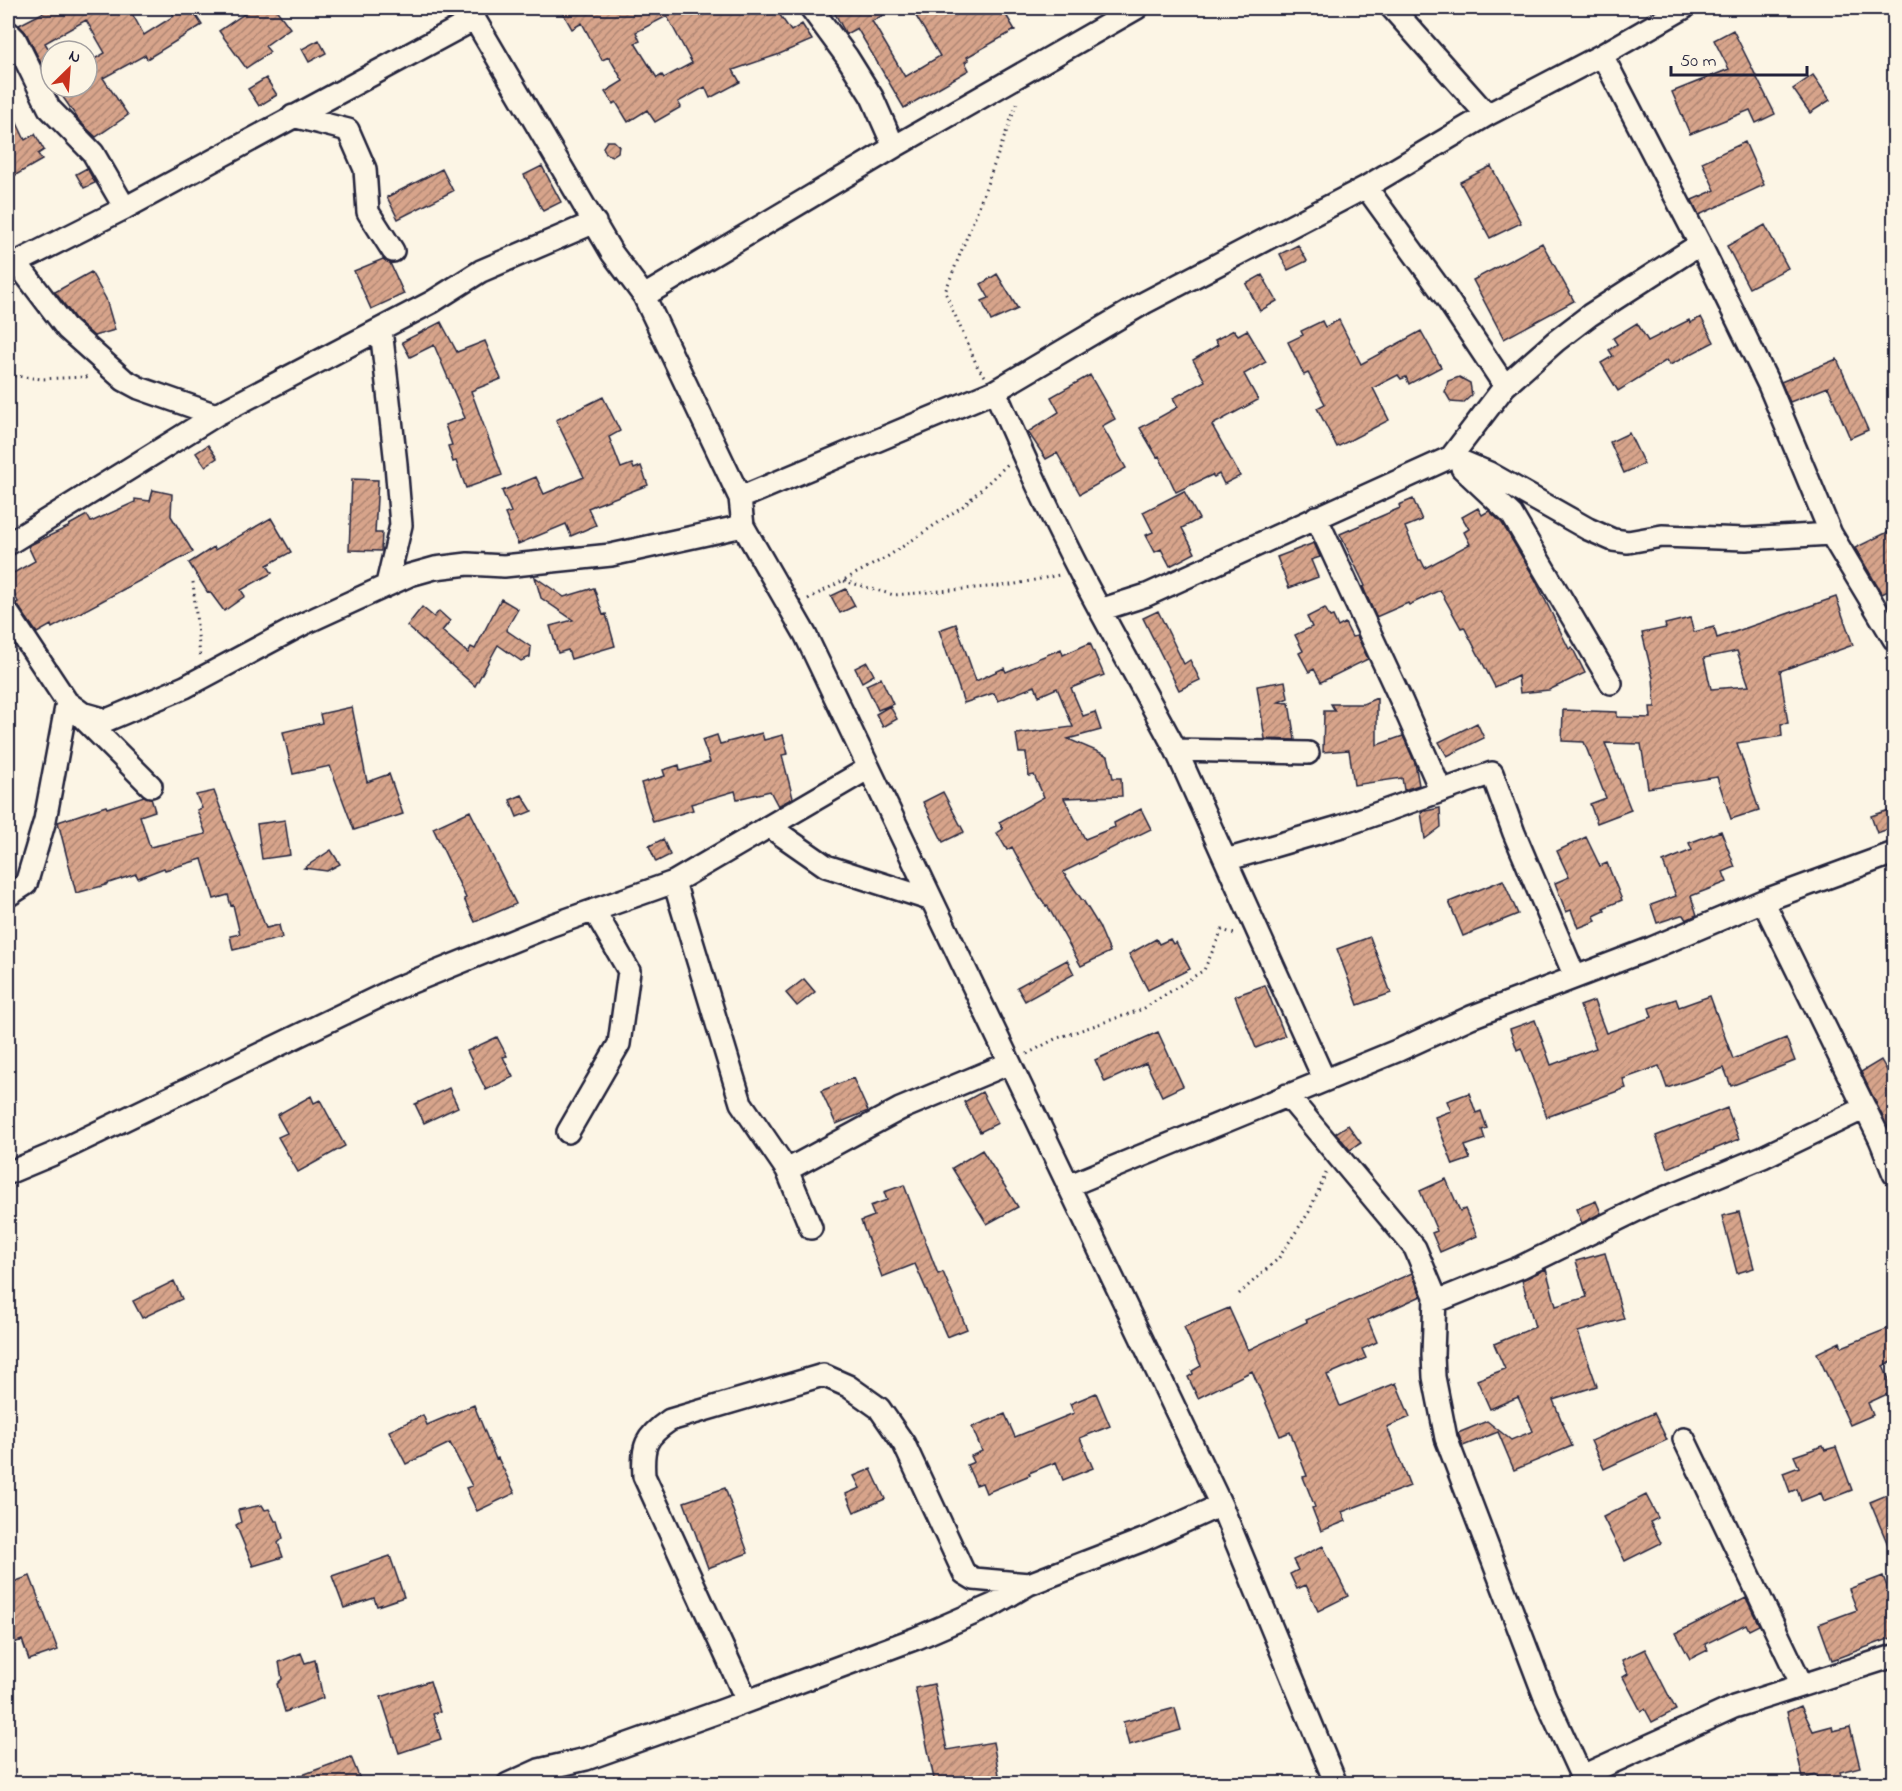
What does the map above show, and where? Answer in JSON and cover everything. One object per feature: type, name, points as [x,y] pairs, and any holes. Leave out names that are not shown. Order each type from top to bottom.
[{"type":"street","points":[[811,8],[847,57],[872,97],[894,147]]},
{"type":"street","points":[[644,296],[894,147],[1137,8]]},
{"type":"street","points":[[1392,8],[1487,114]]},
{"type":"street","points":[[740,498],[994,391],[1144,303],[1366,187],[1487,114],[1602,55],[1673,10]]},
{"type":"street","points":[[216,415],[139,388],[124,380],[67,329],[12,265],[125,208],[472,14],[612,253],[644,296],[740,498],[743,526],[805,634],[1221,1505],[1336,1784]]},
{"type":"street","points":[[8,32],[15,39],[49,108],[93,153],[125,208]]},
{"type":"street","points":[[1602,55],[1700,244],[1769,385],[1831,534],[1894,639]]},
{"type":"street","points":[[293,116],[348,130],[365,169],[368,212],[393,251]]},
{"type":"street","points":[[1366,187],[1445,296],[1505,386]]},
{"type":"street","points":[[8,544],[216,415],[432,302],[481,272],[595,222]]},
{"type":"street","points":[[1100,610],[1147,595],[1451,457],[1505,386],[1556,341],[1590,315],[1700,244]]},
{"type":"street","points":[[381,329],[401,525],[387,585]]},
{"type":"street","points":[[994,391],[1021,453],[1078,570],[1176,750],[1324,1079]]},
{"type":"street","points":[[1451,457],[1489,473],[1588,529],[1612,540],[1628,542],[1662,536],[1746,539],[1831,534]]},
{"type":"street","points":[[1451,457],[1512,515],[1611,683]]},
{"type":"street","points":[[1316,517],[1441,791]]},
{"type":"street","points":[[67,702],[82,713],[107,720],[205,676],[303,624],[387,585],[435,568],[468,564],[504,566],[549,563],[611,555],[743,526]]},
{"type":"street","points":[[8,613],[67,702],[152,786]]},
{"type":"street","points":[[9,895],[26,884],[45,820],[67,702]]},
{"type":"street","points":[[1176,750],[1308,753]]},
{"type":"street","points":[[8,1173],[51,1155],[397,988],[552,925],[674,882],[869,768]]},
{"type":"street","points":[[1226,860],[1342,826],[1492,773],[1523,854],[1575,977]]},
{"type":"street","points":[[770,827],[826,866],[932,900]]},
{"type":"street","points":[[1068,1186],[1399,1050],[1471,1017],[1652,948],[1763,901],[1894,853]]},
{"type":"street","points":[[674,882],[741,1103],[787,1170],[811,1228]]},
{"type":"street","points":[[1763,901],[1865,1108],[1894,1174]]},
{"type":"street","points":[[568,1132],[619,1044],[629,971],[594,910]]},
{"type":"street","points":[[787,1170],[900,1109],[1010,1063]]},
{"type":"street","points":[[1287,1095],[1415,1248],[1436,1296],[1434,1377],[1446,1437],[1545,1698],[1584,1780],[1734,1707],[1894,1656]]},
{"type":"street","points":[[1435,1302],[1521,1267],[1647,1205],[1763,1157],[1865,1108]]},
{"type":"street","points":[[747,1701],[644,1476],[643,1455],[651,1432],[670,1420],[823,1376],[848,1386],[879,1408],[904,1444],[964,1573],[974,1579],[1029,1584]]},
{"type":"street","points":[[1684,1439],[1802,1685]]},
{"type":"street","points":[[508,1784],[539,1770],[586,1758],[917,1638],[993,1605],[1029,1584],[1143,1540],[1221,1505]]},
{"type":"path","points":[[994,391],[978,368],[945,292],[1029,70]]},
{"type":"path","points":[[8,375],[41,379],[86,377],[106,365]]},
{"type":"path","points":[[790,608],[887,557],[963,506],[1021,453]]},
{"type":"path","points":[[843,581],[894,595],[1011,585],[1078,570]]},
{"type":"path","points":[[192,582],[198,650],[205,676]]},
{"type":"path","points":[[1010,1063],[1055,1039],[1143,1009],[1204,970],[1222,930],[1263,943]]},
{"type":"path","points":[[1239,1294],[1278,1259],[1310,1212],[1334,1151]]},
{"type":"building","points":[[52,8],[129,8],[144,35],[174,16],[169,8],[191,8],[202,25],[147,59],[145,55],[103,78],[128,115],[96,137],[80,122],[64,99],[99,99],[99,56],[105,53],[86,20],[52,39],[39,39],[39,59],[26,33],[19,25]]},
{"type":"building","points":[[253,8],[275,8],[290,28],[265,46],[270,52],[246,68],[219,31]]},
{"type":"building","points":[[560,8],[775,8],[791,31],[802,24],[812,40],[733,70],[740,82],[710,98],[705,87],[678,102],[681,107],[655,122],[647,110],[628,122],[616,102],[613,104],[605,92],[623,81],[609,57],[602,60],[582,23],[572,29]],"holes":[[[667,16],[692,63],[664,78],[662,75],[657,78],[635,43],[640,41],[636,32]]]},
{"type":"building","points":[[832,8],[896,8],[872,21],[905,77],[940,56],[911,8],[1002,8],[1015,30],[967,57],[969,60],[965,62],[969,70],[904,108],[857,28],[846,34]]},
{"type":"building","points":[[1733,30],[1775,114],[1756,123],[1750,110],[1690,134],[1672,92],[1729,69],[1714,40]]},
{"type":"building","points":[[319,40],[326,53],[309,62],[302,49]]},
{"type":"building","points":[[1813,75],[1830,100],[1810,113],[1793,89]]},
{"type":"building","points":[[266,78],[277,95],[259,106],[248,89]]},
{"type":"building","points":[[8,104],[25,140],[35,134],[44,150],[38,154],[42,160],[14,176],[8,166]]},
{"type":"building","points":[[607,141],[614,141],[619,146],[618,152],[612,156],[606,154],[603,147]]},
{"type":"building","points":[[1745,142],[1764,185],[1699,215],[1692,200],[1715,190],[1702,162]]},
{"type":"building","points":[[542,166],[561,202],[543,211],[524,175]]},
{"type":"building","points":[[1491,166],[1521,223],[1490,238],[1460,182]]},
{"type":"building","points":[[87,168],[95,183],[84,188],[76,174]]},
{"type":"building","points":[[442,169],[453,191],[398,219],[387,197]]},
{"type":"building","points":[[1765,225],[1788,268],[1749,288],[1727,246]]},
{"type":"building","points":[[1542,243],[1574,301],[1504,339],[1473,280]]},
{"type":"building","points":[[1298,245],[1307,261],[1288,270],[1280,254]]},
{"type":"building","points":[[383,259],[390,263],[404,294],[371,309],[354,271]]},
{"type":"building","points":[[91,272],[106,299],[115,330],[94,336],[76,320],[55,292]]},
{"type":"building","points":[[997,274],[1018,309],[991,321],[982,301],[989,298],[981,284]]},
{"type":"building","points":[[1262,275],[1277,301],[1260,311],[1246,284]]},
{"type":"building","points":[[1701,317],[1714,342],[1670,365],[1667,360],[1618,391],[1601,363],[1613,356],[1609,350],[1617,344],[1613,338],[1637,323],[1648,341],[1689,320],[1690,323]]},
{"type":"building","points":[[1339,320],[1361,364],[1421,331],[1441,367],[1409,384],[1406,377],[1401,379],[1398,375],[1373,388],[1389,420],[1337,447],[1317,408],[1325,404],[1308,373],[1304,375],[1288,342],[1303,335],[1301,331],[1322,321],[1325,327]]},
{"type":"building","points":[[441,322],[457,352],[485,341],[501,379],[471,391],[502,475],[466,488],[456,461],[453,462],[448,446],[452,445],[445,425],[465,418],[434,345],[410,357],[402,342]]},
{"type":"building","points":[[1234,330],[1238,335],[1247,330],[1266,362],[1244,374],[1258,400],[1212,425],[1240,476],[1224,484],[1219,474],[1214,477],[1212,475],[1176,492],[1159,456],[1157,457],[1140,428],[1178,407],[1173,398],[1205,381],[1193,360],[1218,345],[1215,340]]},
{"type":"building","points":[[1837,359],[1868,430],[1850,438],[1828,387],[1790,402],[1781,382]]},
{"type":"building","points":[[1090,375],[1115,419],[1102,426],[1126,468],[1080,494],[1057,453],[1046,459],[1028,432],[1059,412],[1051,397]]},
{"type":"building","points":[[1459,377],[1470,383],[1472,395],[1463,403],[1451,402],[1445,392],[1448,381]]},
{"type":"building","points":[[603,397],[620,431],[609,437],[621,468],[632,464],[634,469],[641,466],[648,485],[588,508],[596,525],[571,536],[566,524],[518,544],[505,514],[511,512],[502,491],[536,477],[544,494],[584,477],[556,420]]},
{"type":"building","points":[[1629,433],[1644,464],[1624,473],[1610,442]]},
{"type":"building","points":[[208,445],[217,458],[205,466],[196,453]]},
{"type":"building","points":[[352,479],[378,480],[375,533],[382,533],[381,551],[349,550]]},
{"type":"building","points":[[153,490],[172,494],[171,516],[193,552],[52,628],[51,625],[37,633],[16,603],[18,602],[8,582],[8,576],[35,561],[28,546],[70,526],[87,515],[91,522],[135,502],[135,499],[150,501]]},
{"type":"building","points":[[1184,491],[1199,519],[1182,528],[1195,553],[1170,566],[1161,549],[1155,552],[1146,535],[1153,532],[1143,512]]},
{"type":"building","points":[[1413,499],[1422,520],[1405,527],[1419,560],[1425,568],[1470,544],[1464,532],[1469,529],[1462,517],[1478,508],[1482,515],[1489,511],[1502,523],[1535,579],[1569,649],[1572,647],[1585,673],[1549,690],[1520,693],[1518,676],[1495,687],[1464,627],[1461,628],[1440,590],[1376,617],[1363,587],[1365,586],[1340,534],[1400,508],[1399,505]]},
{"type":"building","points":[[271,518],[291,552],[267,565],[272,573],[241,590],[245,596],[224,611],[210,592],[208,593],[189,563],[214,547],[215,550]]},
{"type":"building","points":[[1894,529],[1894,588],[1882,594],[1855,548]]},
{"type":"building","points":[[1314,543],[1320,557],[1311,560],[1318,577],[1289,588],[1277,557]]},
{"type":"building","points":[[535,577],[564,597],[594,588],[603,615],[606,614],[615,646],[571,659],[568,650],[558,653],[550,626],[573,620],[541,598]]},
{"type":"building","points":[[846,589],[855,606],[840,613],[831,596]]},
{"type":"building","points":[[1836,597],[1853,645],[1780,671],[1788,723],[1781,724],[1782,736],[1737,743],[1759,810],[1731,819],[1717,777],[1648,788],[1641,744],[1605,743],[1631,810],[1597,823],[1590,804],[1606,798],[1584,742],[1562,741],[1563,710],[1617,712],[1617,717],[1651,718],[1650,707],[1655,707],[1653,678],[1642,633],[1666,628],[1665,624],[1690,618],[1694,632],[1714,627],[1717,638]],"holes":[[[1737,651],[1749,686],[1711,689],[1704,658]]]},
{"type":"building","points":[[501,599],[518,609],[506,630],[531,647],[530,657],[521,661],[498,645],[475,686],[407,626],[422,607],[434,617],[439,611],[450,621],[442,631],[468,653],[471,647],[475,649]]},
{"type":"building","points":[[1325,608],[1330,617],[1333,616],[1338,627],[1345,623],[1352,637],[1357,636],[1368,659],[1321,682],[1314,669],[1309,672],[1299,653],[1303,651],[1295,635],[1312,627],[1307,617]]},
{"type":"building","points":[[1158,611],[1184,664],[1190,660],[1200,680],[1179,690],[1143,618]]},
{"type":"building","points":[[956,624],[976,681],[1004,668],[1006,672],[1061,649],[1063,655],[1090,643],[1104,675],[1071,688],[1083,716],[1095,712],[1101,730],[1068,739],[1108,756],[1113,778],[1121,778],[1122,796],[1064,798],[1085,839],[1115,827],[1114,823],[1141,809],[1151,829],[1063,872],[1099,926],[1110,952],[1081,966],[1012,847],[1007,850],[997,833],[1003,829],[999,822],[1044,797],[1034,775],[1029,776],[1026,753],[1019,753],[1016,734],[1073,727],[1057,688],[1039,696],[1035,686],[998,701],[994,693],[964,703],[939,630]]},
{"type":"building","points":[[867,662],[874,675],[862,682],[855,668]]},
{"type":"building","points":[[881,678],[893,704],[878,710],[866,685]]},
{"type":"building","points":[[1285,681],[1288,698],[1279,702],[1289,703],[1295,740],[1265,739],[1257,686]]},
{"type":"building","points":[[1377,698],[1377,745],[1403,736],[1415,763],[1419,785],[1404,790],[1402,778],[1354,785],[1349,750],[1323,752],[1324,711],[1335,711],[1331,704],[1363,704]]},
{"type":"building","points":[[890,706],[897,719],[883,727],[876,714]]},
{"type":"building","points":[[352,707],[367,782],[389,774],[403,814],[354,830],[330,766],[293,774],[283,732],[322,723],[320,714]]},
{"type":"building","points":[[1477,723],[1484,738],[1447,756],[1439,742]]},
{"type":"building","points":[[762,733],[764,740],[783,735],[788,754],[782,755],[793,798],[778,806],[770,791],[737,799],[735,791],[691,804],[693,810],[653,822],[641,783],[665,776],[663,770],[679,765],[680,771],[710,762],[702,740],[717,735],[720,744]]},
{"type":"building","points":[[214,791],[266,928],[279,925],[282,938],[233,950],[230,936],[240,934],[233,905],[231,906],[228,895],[214,899],[202,859],[165,870],[164,868],[138,878],[136,874],[76,893],[58,822],[144,796],[151,798],[155,811],[140,816],[150,847],[206,834],[197,810],[202,808],[196,795]]},
{"type":"building","points":[[943,792],[964,832],[943,842],[923,802]]},
{"type":"building","points":[[522,795],[532,811],[517,817],[510,800]]},
{"type":"building","points":[[1440,808],[1441,827],[1425,839],[1421,812]]},
{"type":"building","points":[[1889,810],[1894,827],[1877,833],[1871,816]]},
{"type":"building","points":[[470,811],[516,904],[475,922],[433,828]]},
{"type":"building","points":[[285,820],[290,855],[262,859],[257,824]]},
{"type":"building","points":[[1721,831],[1735,867],[1723,872],[1727,882],[1691,896],[1697,915],[1686,920],[1681,915],[1657,923],[1651,905],[1676,896],[1663,862],[1692,850],[1689,843]]},
{"type":"building","points":[[1586,837],[1600,866],[1607,863],[1622,900],[1603,908],[1605,911],[1594,916],[1596,921],[1578,928],[1571,910],[1566,912],[1555,883],[1569,877],[1557,851]]},
{"type":"building","points":[[663,839],[670,855],[656,862],[649,846]]},
{"type":"building","points":[[331,850],[340,864],[327,871],[304,868]]},
{"type":"building","points":[[1503,880],[1518,914],[1463,936],[1449,902]]},
{"type":"building","points":[[1370,937],[1391,993],[1358,1005],[1337,949]]},
{"type":"building","points":[[1156,939],[1159,944],[1170,939],[1173,944],[1176,942],[1190,969],[1148,990],[1129,954]]},
{"type":"building","points":[[1067,960],[1074,974],[1025,1001],[1017,987]]},
{"type":"building","points":[[804,979],[815,992],[797,1006],[786,993]]},
{"type":"building","points":[[1265,985],[1285,1036],[1256,1048],[1235,996]]},
{"type":"building","points":[[1710,996],[1733,1059],[1786,1038],[1795,1061],[1731,1086],[1724,1068],[1667,1088],[1659,1066],[1623,1079],[1626,1088],[1547,1117],[1521,1048],[1517,1050],[1510,1029],[1535,1020],[1551,1065],[1596,1048],[1580,1006],[1594,1001],[1606,1033],[1652,1017],[1649,1008],[1676,999],[1679,1007]]},
{"type":"building","points":[[1158,1032],[1183,1086],[1162,1096],[1146,1063],[1105,1082],[1095,1060]]},
{"type":"building","points":[[497,1037],[507,1056],[503,1057],[513,1077],[486,1090],[467,1051]]},
{"type":"building","points":[[1881,1060],[1894,1083],[1894,1141],[1861,1072]]},
{"type":"building","points":[[853,1078],[868,1111],[836,1124],[821,1091]]},
{"type":"building","points":[[449,1088],[458,1107],[424,1123],[415,1104]]},
{"type":"building","points":[[982,1092],[998,1123],[980,1132],[964,1102]]},
{"type":"building","points":[[1469,1093],[1476,1113],[1481,1111],[1487,1128],[1482,1130],[1485,1139],[1465,1146],[1470,1159],[1453,1165],[1435,1117],[1451,1111],[1447,1101]]},
{"type":"building","points":[[311,1096],[314,1103],[320,1100],[345,1146],[298,1172],[278,1137],[287,1133],[277,1115]]},
{"type":"building","points":[[1727,1108],[1739,1139],[1668,1168],[1656,1136]]},
{"type":"building","points":[[1348,1125],[1361,1143],[1350,1150],[1336,1133]]},
{"type":"building","points":[[982,1150],[1018,1207],[987,1224],[952,1168]]},
{"type":"building","points":[[1446,1179],[1460,1211],[1465,1209],[1477,1236],[1440,1252],[1432,1233],[1437,1231],[1420,1191]]},
{"type":"building","points":[[904,1185],[938,1274],[943,1272],[967,1329],[947,1337],[915,1264],[882,1277],[861,1221],[874,1216],[870,1206],[887,1200],[884,1192]]},
{"type":"building","points":[[1596,1201],[1601,1213],[1582,1223],[1576,1209]]},
{"type":"building","points":[[1739,1212],[1754,1268],[1737,1273],[1722,1216]]},
{"type":"building","points":[[1605,1253],[1624,1319],[1578,1332],[1597,1386],[1553,1400],[1572,1446],[1514,1470],[1498,1432],[1463,1446],[1458,1433],[1487,1421],[1511,1440],[1533,1431],[1518,1397],[1490,1409],[1477,1380],[1505,1369],[1494,1344],[1535,1327],[1522,1280],[1546,1269],[1556,1306],[1587,1297],[1576,1261]]},
{"type":"building","points":[[1412,1273],[1421,1296],[1368,1320],[1377,1342],[1362,1349],[1366,1358],[1327,1375],[1340,1406],[1396,1383],[1410,1417],[1387,1427],[1410,1486],[1342,1512],[1346,1521],[1321,1531],[1312,1508],[1315,1507],[1303,1477],[1307,1476],[1290,1432],[1280,1436],[1252,1371],[1198,1398],[1188,1377],[1193,1374],[1192,1371],[1201,1366],[1184,1327],[1229,1308],[1248,1350],[1307,1322],[1306,1320]]},
{"type":"building","points":[[174,1281],[182,1299],[142,1318],[133,1301]]},
{"type":"building","points":[[1894,1326],[1894,1361],[1883,1366],[1894,1391],[1868,1403],[1873,1415],[1850,1425],[1817,1353],[1840,1342],[1842,1347]]},
{"type":"building","points":[[1096,1393],[1110,1426],[1080,1438],[1093,1468],[1063,1480],[1056,1462],[986,1493],[982,1483],[976,1485],[967,1465],[974,1462],[971,1456],[982,1451],[972,1427],[1005,1414],[1015,1437],[1074,1413],[1070,1404]]},
{"type":"building","points":[[474,1405],[496,1459],[498,1458],[515,1493],[477,1511],[466,1488],[472,1486],[450,1443],[406,1464],[389,1431],[423,1415],[427,1425]]},
{"type":"building","points":[[1654,1413],[1667,1440],[1604,1469],[1591,1441]]},
{"type":"building","points":[[1823,1446],[1825,1450],[1836,1447],[1852,1490],[1824,1501],[1821,1493],[1801,1501],[1797,1489],[1790,1492],[1783,1473],[1799,1467],[1794,1456]]},
{"type":"building","points":[[871,1469],[885,1499],[854,1512],[846,1494],[860,1488],[854,1476]]},
{"type":"building","points":[[725,1488],[748,1553],[708,1568],[684,1502]]},
{"type":"building","points":[[1894,1492],[1894,1559],[1870,1502]]},
{"type":"building","points":[[1646,1495],[1658,1518],[1650,1522],[1661,1543],[1625,1561],[1603,1517]]},
{"type":"building","points":[[262,1505],[265,1510],[269,1509],[275,1521],[278,1521],[283,1538],[278,1543],[283,1557],[253,1566],[236,1525],[241,1522],[238,1510]]},
{"type":"building","points":[[1323,1546],[1348,1596],[1318,1611],[1306,1585],[1297,1589],[1290,1574],[1298,1570],[1293,1560]]},
{"type":"building","points":[[390,1556],[404,1597],[377,1606],[374,1598],[344,1608],[332,1576]]},
{"type":"building","points":[[30,1576],[58,1650],[29,1660],[22,1640],[14,1643],[8,1625],[8,1584]]},
{"type":"building","points":[[1883,1576],[1894,1605],[1894,1637],[1832,1660],[1819,1624],[1857,1610],[1849,1589]]},
{"type":"building","points":[[1746,1598],[1759,1625],[1749,1630],[1746,1624],[1705,1644],[1708,1650],[1690,1659],[1676,1633]]},
{"type":"building","points":[[1645,1649],[1676,1710],[1652,1722],[1645,1709],[1641,1711],[1623,1677],[1628,1674],[1622,1660]]},
{"type":"building","points":[[301,1653],[305,1663],[315,1660],[323,1698],[285,1712],[277,1684],[282,1679],[279,1662]]},
{"type":"building","points":[[430,1681],[440,1712],[433,1714],[441,1739],[399,1753],[381,1697]]},
{"type":"building","points":[[934,1684],[947,1750],[993,1742],[1000,1780],[977,1784],[935,1784],[915,1688]]},
{"type":"building","points":[[1801,1706],[1813,1731],[1832,1726],[1833,1731],[1850,1727],[1860,1767],[1840,1772],[1843,1784],[1819,1784],[1817,1775],[1803,1778],[1787,1712]]},
{"type":"building","points":[[1175,1708],[1181,1730],[1129,1745],[1123,1722]]},
{"type":"building","points":[[351,1757],[362,1784],[283,1784],[283,1782]]}]
